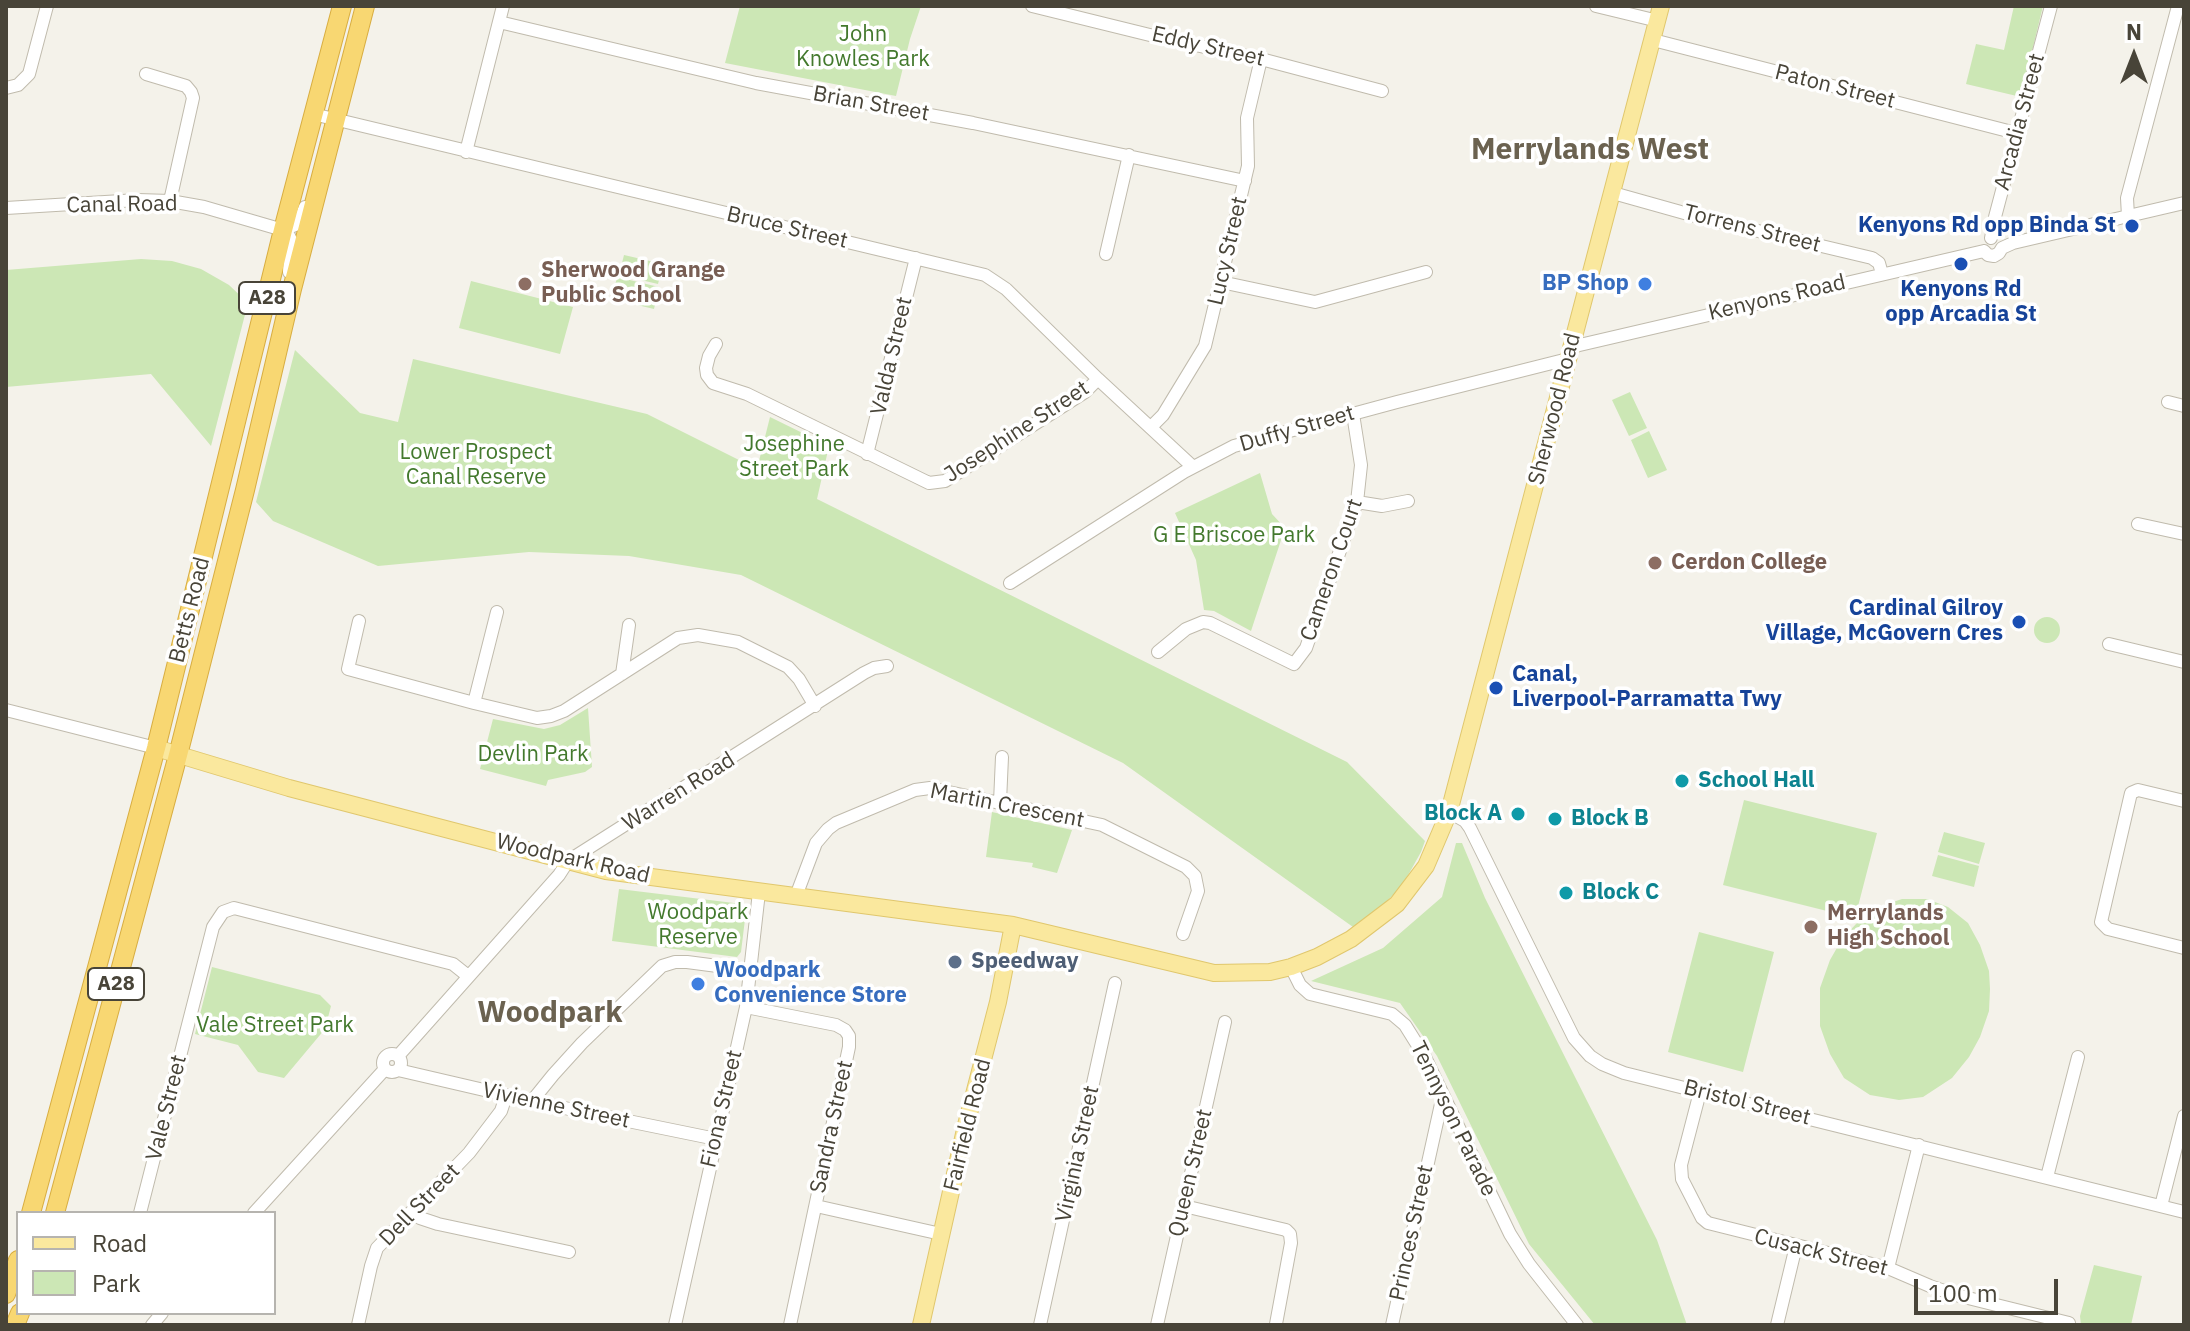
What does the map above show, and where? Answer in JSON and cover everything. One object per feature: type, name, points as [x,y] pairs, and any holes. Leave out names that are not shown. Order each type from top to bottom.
[{"type":"highway","name":"Betts Road","points":[[32,1211],[156,748],[283,230],[342,6]]},
{"type":"highway","name":"Betts Road","points":[[56,1211],[178,755],[365,6]]},
{"type":"highway","points":[[6,1294],[16,1266]]},
{"type":"main road","name":"Sherwood Road","points":[[1294,972],[1405,903],[1424,886],[1442,854],[1449,812],[1659,13]]},
{"type":"main road","name":"Woodpark Road","points":[[156,748],[289,788],[606,871],[1013,925],[1214,973],[1294,972]]},
{"type":"main road","name":"Fairfield Road","points":[[921,1325],[990,1036],[1013,925]]},
{"type":"street","points":[[16,89],[29,74],[47,6]]},
{"type":"street","points":[[466,152],[503,6]]},
{"type":"street","name":"Eddy Street","points":[[1032,6],[1261,59],[1382,91]]},
{"type":"street","points":[[1596,6],[1659,13]]},
{"type":"street","name":"Arcadia Street","points":[[1991,238],[2051,6]]},
{"type":"street","points":[[2128,216],[2127,198],[2178,6]]},
{"type":"street","name":"Brian Street","points":[[499,22],[756,83],[973,123],[1245,181]]},
{"type":"street","name":"Paton Street","points":[[1653,40],[2016,133]]},
{"type":"street","name":"Lucy Street","points":[[1151,427],[1163,415],[1205,346],[1249,161],[1247,118],[1261,59]]},
{"type":"street","points":[[146,74],[195,90],[170,201]]},
{"type":"street","name":"Bruce Street","points":[[313,114],[993,279],[1193,467]]},
{"type":"street","points":[[1106,254],[1129,155]]},
{"type":"street","points":[[292,289],[289,276],[291,240],[283,230],[298,224],[308,195],[319,183]]},
{"type":"street","name":"Torrens Street","points":[[1613,193],[1872,258],[1879,263],[1882,274]]},
{"type":"street","name":"Canal Road","points":[[6,208],[170,201],[204,207],[283,230]]},
{"type":"street","points":[[2002,248],[1999,240],[1991,238],[1984,242],[1984,251],[1994,256],[2013,243],[2184,203]]},
{"type":"street","name":"Kenyons Road","points":[[1570,353],[1984,251]]},
{"type":"street","name":"Valda Street","points":[[867,454],[916,258]]},
{"type":"street","points":[[1221,282],[1315,302],[1426,272]]},
{"type":"street","name":"Josephine Street","points":[[716,344],[706,368],[713,383],[743,392],[933,484],[942,482],[1085,392],[1098,379]]},
{"type":"street","name":"Duffy Street","points":[[1010,583],[1193,467],[1240,444],[1570,353]]},
{"type":"street","points":[[2168,402],[2184,406]]},
{"type":"street","name":"Cameron Court","points":[[1158,652],[1186,629],[1203,622],[1294,664],[1306,648],[1357,502],[1361,465],[1353,414]]},
{"type":"street","points":[[1357,502],[1382,506],[1408,501]]},
{"type":"street","points":[[2138,524],[2184,534]]},
{"type":"street","points":[[474,703],[497,612]]},
{"type":"street","points":[[359,621],[348,669],[537,718],[564,711],[678,638],[698,635],[738,642],[788,667],[815,706]]},
{"type":"street","points":[[622,674],[629,625]]},
{"type":"street","points":[[2109,644],[2184,662]]},
{"type":"street","name":"Warren Road","points":[[391,1069],[401,1063],[398,1056],[559,875],[568,861],[864,673],[887,666]]},
{"type":"street","name":"Woodpark Road","points":[[6,710],[156,748]]},
{"type":"street","points":[[1000,802],[1002,757]]},
{"type":"street","name":"Martin Crescent","points":[[796,896],[816,843],[836,823],[923,788],[1102,825],[1186,867],[1195,876],[1198,891],[1183,934]]},
{"type":"street","points":[[2184,801],[2138,790],[2131,793],[2101,922],[2108,929],[2184,948]]},
{"type":"street","name":"Bristol Street","points":[[1449,812],[1465,821],[1470,828],[1568,1027],[1582,1048],[1602,1064],[1624,1073],[2184,1212]]},
{"type":"street","name":"Fiona Street","points":[[675,1325],[746,1007],[759,892]]},
{"type":"street","points":[[216,898],[223,912],[234,908],[453,964],[468,976]]},
{"type":"street","name":"Vale Street","points":[[141,1211],[213,927],[223,912]]},
{"type":"street","points":[[532,1101],[582,1043],[662,966],[687,962],[748,970]]},
{"type":"street","name":"Tennyson Parade","points":[[1294,972],[1300,985],[1310,994],[1392,1014],[1405,1025],[1425,1057],[1510,1234],[1529,1264],[1577,1325]]},
{"type":"street","name":"Virginia Street","points":[[1040,1325],[1115,983]]},
{"type":"street","name":"Sandra Street","points":[[746,1007],[836,1025],[848,1032],[849,1047],[790,1325]]},
{"type":"street","name":"Queen Street","points":[[1157,1325],[1225,1022]]},
{"type":"street","points":[[2047,1177],[2078,1057]]},
{"type":"street","points":[[256,1211],[391,1069]]},
{"type":"street","name":"Vivienne Street","points":[[391,1069],[716,1139]]},
{"type":"street","name":"Cusack Street","points":[[1700,1092],[1681,1165],[1682,1179],[1702,1218],[1708,1223],[1888,1268],[1956,1295],[2069,1323]]},
{"type":"street","name":"Princes Street","points":[[1392,1325],[1443,1095]]},
{"type":"street","name":"Dell Street","points":[[358,1325],[377,1248],[469,1153],[501,1111],[506,1096]]},
{"type":"street","points":[[2161,1206],[2184,1116]]},
{"type":"street","points":[[1888,1268],[1919,1145]]},
{"type":"street","points":[[816,1206],[941,1234]]},
{"type":"street","points":[[1184,1206],[1286,1230],[1290,1234],[1276,1324]]},
{"type":"street","points":[[411,1212],[438,1224],[569,1252]]},
{"type":"street","points":[[1777,1325],[1796,1246]]},
{"type":"green space","name":"John Knowles Park","points":[[740,6],[921,6],[896,96],[725,63]]},
{"type":"green space","points":[[2014,6],[2043,6],[2021,97],[1966,84],[1976,44],[2004,50]]},
{"type":"green space","points":[[624,255],[663,264],[658,284],[619,275]]},
{"type":"green space","points":[[141,259],[172,261],[201,269],[229,285],[248,303],[211,446],[151,374],[6,387],[6,270]]},
{"type":"green space","points":[[617,277],[659,287],[654,309],[612,299]]},
{"type":"green space","points":[[471,281],[573,307],[560,354],[459,328]]},
{"type":"green space","name":"Lower Prospect Canal Reserve","points":[[295,350],[360,413],[398,422],[413,359],[647,414],[757,469],[770,417],[829,446],[817,499],[1347,762],[1425,841],[1421,852],[1402,886],[1378,910],[1353,927],[1123,763],[741,575],[629,556],[529,552],[378,566],[273,521],[256,502]]},
{"type":"green space","points":[[1630,392],[1647,428],[1629,436],[1612,400]]},
{"type":"green space","points":[[1649,431],[1667,470],[1648,478],[1631,440]]},
{"type":"green space","name":"G E Briscoe Park","points":[[1260,473],[1272,514],[1285,528],[1251,631],[1214,611],[1204,610],[1196,560],[1175,513]]},
{"type":"green space","points":[[2047,617],[2056,621],[2060,630],[2056,639],[2047,643],[2038,639],[2034,630],[2038,621]]},
{"type":"green space","name":"Devlin Park","points":[[588,708],[592,767],[585,772],[548,780],[546,786],[480,769],[493,719],[544,729],[560,725]]},
{"type":"green space","points":[[1744,800],[1877,833],[1855,918],[1723,885]]},
{"type":"green space","points":[[992,812],[1072,830],[1057,873],[1032,867],[1033,863],[986,857]]},
{"type":"green space","points":[[1944,832],[1985,843],[1979,864],[1938,852]]},
{"type":"green space","points":[[1456,843],[1462,843],[1485,898],[1657,1240],[1687,1325],[1595,1325],[1529,1244],[1437,1056],[1400,1003],[1311,981],[1383,948],[1442,897]]},
{"type":"green space","points":[[1938,855],[1979,866],[1974,887],[1932,876]]},
{"type":"green space","name":"Woodpark Reserve","points":[[619,889],[742,904],[746,911],[741,952],[737,957],[612,941]]},
{"type":"green space","points":[[1902,899],[1927,899],[1948,907],[1968,923],[1989,971],[1990,989],[1989,1011],[1980,1037],[1952,1078],[1923,1097],[1899,1100],[1870,1095],[1844,1078],[1830,1054],[1820,1026],[1820,988],[1842,939],[1878,907]]},
{"type":"green space","points":[[1699,932],[1774,952],[1743,1072],[1668,1052]]},
{"type":"green space","name":"Vale Street Park","points":[[212,967],[320,995],[331,1006],[325,1029],[284,1078],[258,1072],[238,1045],[195,1034]]},
{"type":"green space","points":[[2094,1265],[2142,1276],[2131,1325],[2081,1325],[2080,1316]]},
{"type":"place","name":"Kenyons Rd opp Binda St","points":[[2132,226]]},
{"type":"place","name":"Kenyons Rd opp Arcadia St","points":[[1961,264]]},
{"type":"place","name":"Sherwood Grange Public School","points":[[525,284]]},
{"type":"place","name":"BP Shop","points":[[1645,284]]},
{"type":"place","name":"Cerdon College","points":[[1655,563]]},
{"type":"place","name":"Cardinal Gilroy Village, McGovern Cres","points":[[2019,622]]},
{"type":"place","name":"Canal, Liverpool-Parramatta Twy","points":[[1496,688]]},
{"type":"place","name":"School Hall","points":[[1682,781]]},
{"type":"place","name":"Block A","points":[[1518,814]]},
{"type":"place","name":"Block B","points":[[1555,819]]},
{"type":"place","name":"Block C","points":[[1566,893]]},
{"type":"place","name":"Merrylands High School","points":[[1811,927]]},
{"type":"place","name":"Speedway","points":[[955,962]]},
{"type":"place","name":"Woodpark Convenience Store","points":[[698,984]]},
{"type":"district","name":"Merrylands West","points":[[1590,150]]},
{"type":"district","name":"Woodpark","points":[[550,1013]]},
{"type":"park label","name":"Josephine Street Park","points":[[794,458]]}]
